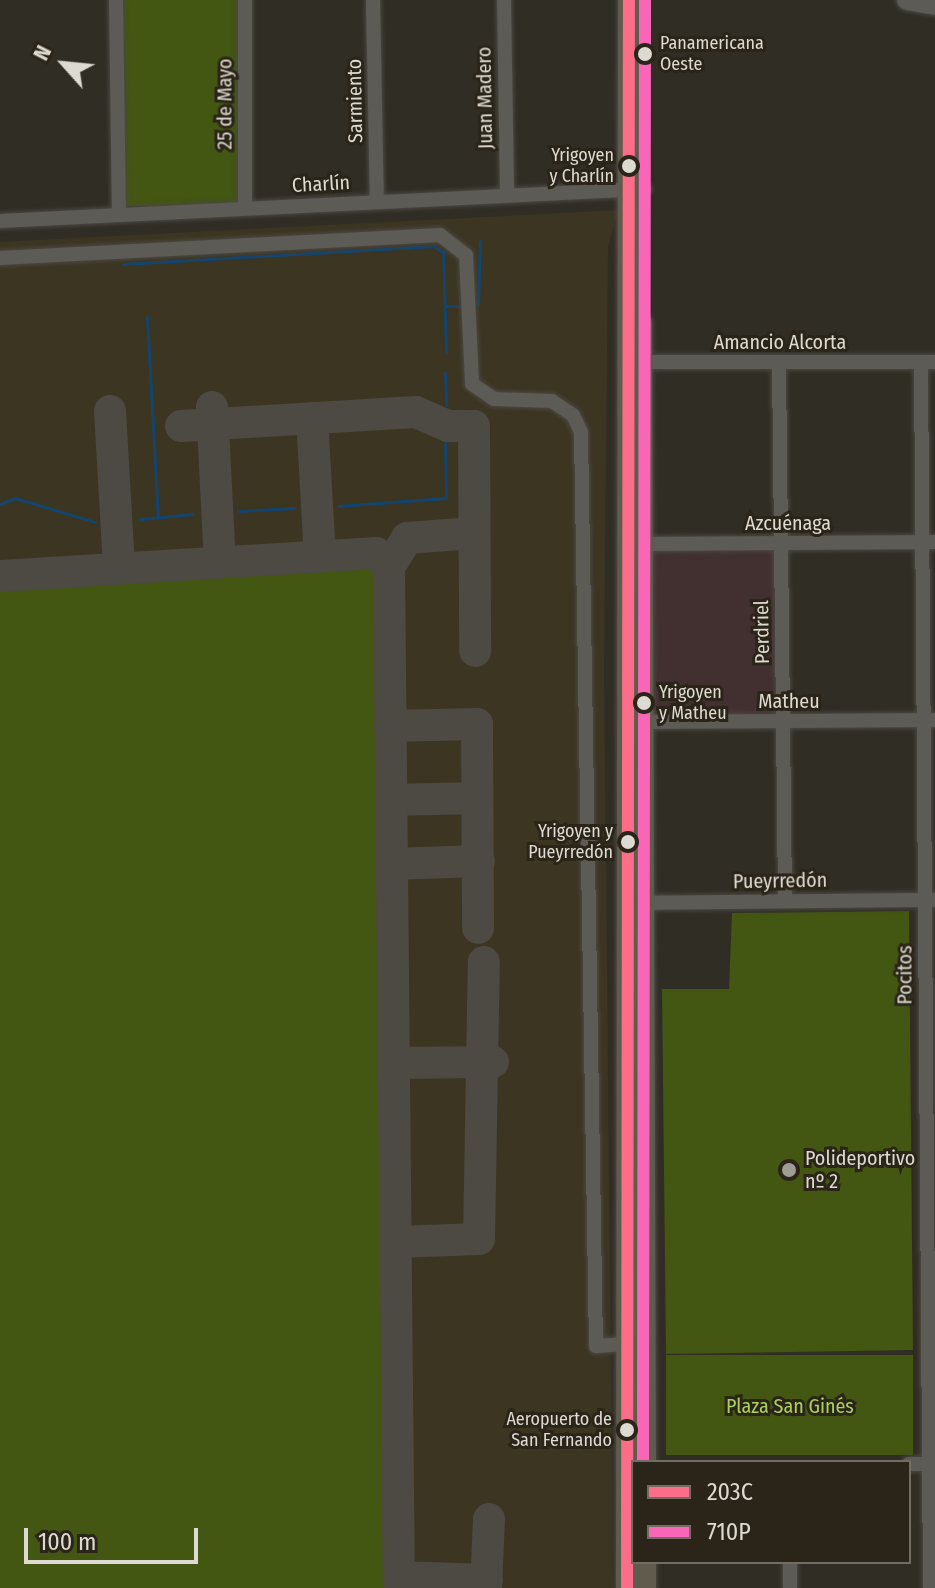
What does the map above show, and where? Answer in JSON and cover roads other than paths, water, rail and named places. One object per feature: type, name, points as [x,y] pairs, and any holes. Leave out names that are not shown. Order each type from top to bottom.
[{"type":"main road","points":[[629,0],[638,189]]},
{"type":"main road","points":[[642,0],[633,362],[633,666],[645,1460]]},
{"type":"main road","points":[[627,1588],[626,1344],[635,903],[643,722],[633,666],[642,544],[633,362]]},
{"type":"main road","points":[[645,1564],[645,1588]]},
{"type":"street","points":[[116,0],[119,214]]},
{"type":"street","name":"25 de Mayo","points":[[245,0],[245,208]]},
{"type":"street","name":"Sarmiento","points":[[373,0],[377,201]]},
{"type":"street","name":"Juan Madero","points":[[504,0],[507,195]]},
{"type":"street","points":[[907,0],[935,5]]},
{"type":"street","name":"Charlín","points":[[0,221],[638,189]]},
{"type":"street","points":[[0,258],[440,235],[466,255],[472,384],[494,399],[552,401],[573,415],[581,432],[596,1346],[626,1344]]},
{"type":"street","name":"Amancio Alcorta","points":[[633,362],[928,362]]},
{"type":"street","name":"Pocitos","points":[[928,362],[930,1588]]},
{"type":"street","name":"Perdriel","points":[[779,363],[785,901]]},
{"type":"street","name":"Azcuénaga","points":[[642,544],[929,542]]},
{"type":"street","name":"Matheu","points":[[643,722],[929,720]]},
{"type":"street","name":"Pueyrredón","points":[[635,903],[930,900]]},
{"type":"street","points":[[911,1464],[932,1464]]},
{"type":"street","points":[[790,1564],[790,1588]]},
{"type":"waterway","points":[[478,304],[480,241]]},
{"type":"waterway","points":[[123,264],[433,246],[443,252],[446,352]]},
{"type":"waterway","points":[[445,306],[457,306]]},
{"type":"waterway","points":[[147,317],[158,518]]},
{"type":"waterway","points":[[445,373],[446,405]]},
{"type":"waterway","points":[[338,506],[446,498],[445,443]]},
{"type":"waterway","points":[[0,504],[15,498],[95,522]]},
{"type":"waterway","points":[[239,511],[294,508]]},
{"type":"waterway","points":[[140,519],[193,514]]},
{"type":"place","name":"Panamericana Oeste","points":[[645,54]]},
{"type":"place","name":"Yrigoyen y Charlín","points":[[629,166]]},
{"type":"place","name":"Yrigoyen y Matheu","points":[[644,703]]},
{"type":"place","name":"Yrigoyen y Pueyrredón","points":[[628,842]]},
{"type":"place","name":"Polideportivo nº 2","points":[[789,1170]]},
{"type":"place","name":"Aeropuerto de San Fernando","points":[[627,1430]]},
{"type":"park label","name":"Plaza San Ginés","points":[[790,1406]]}]
